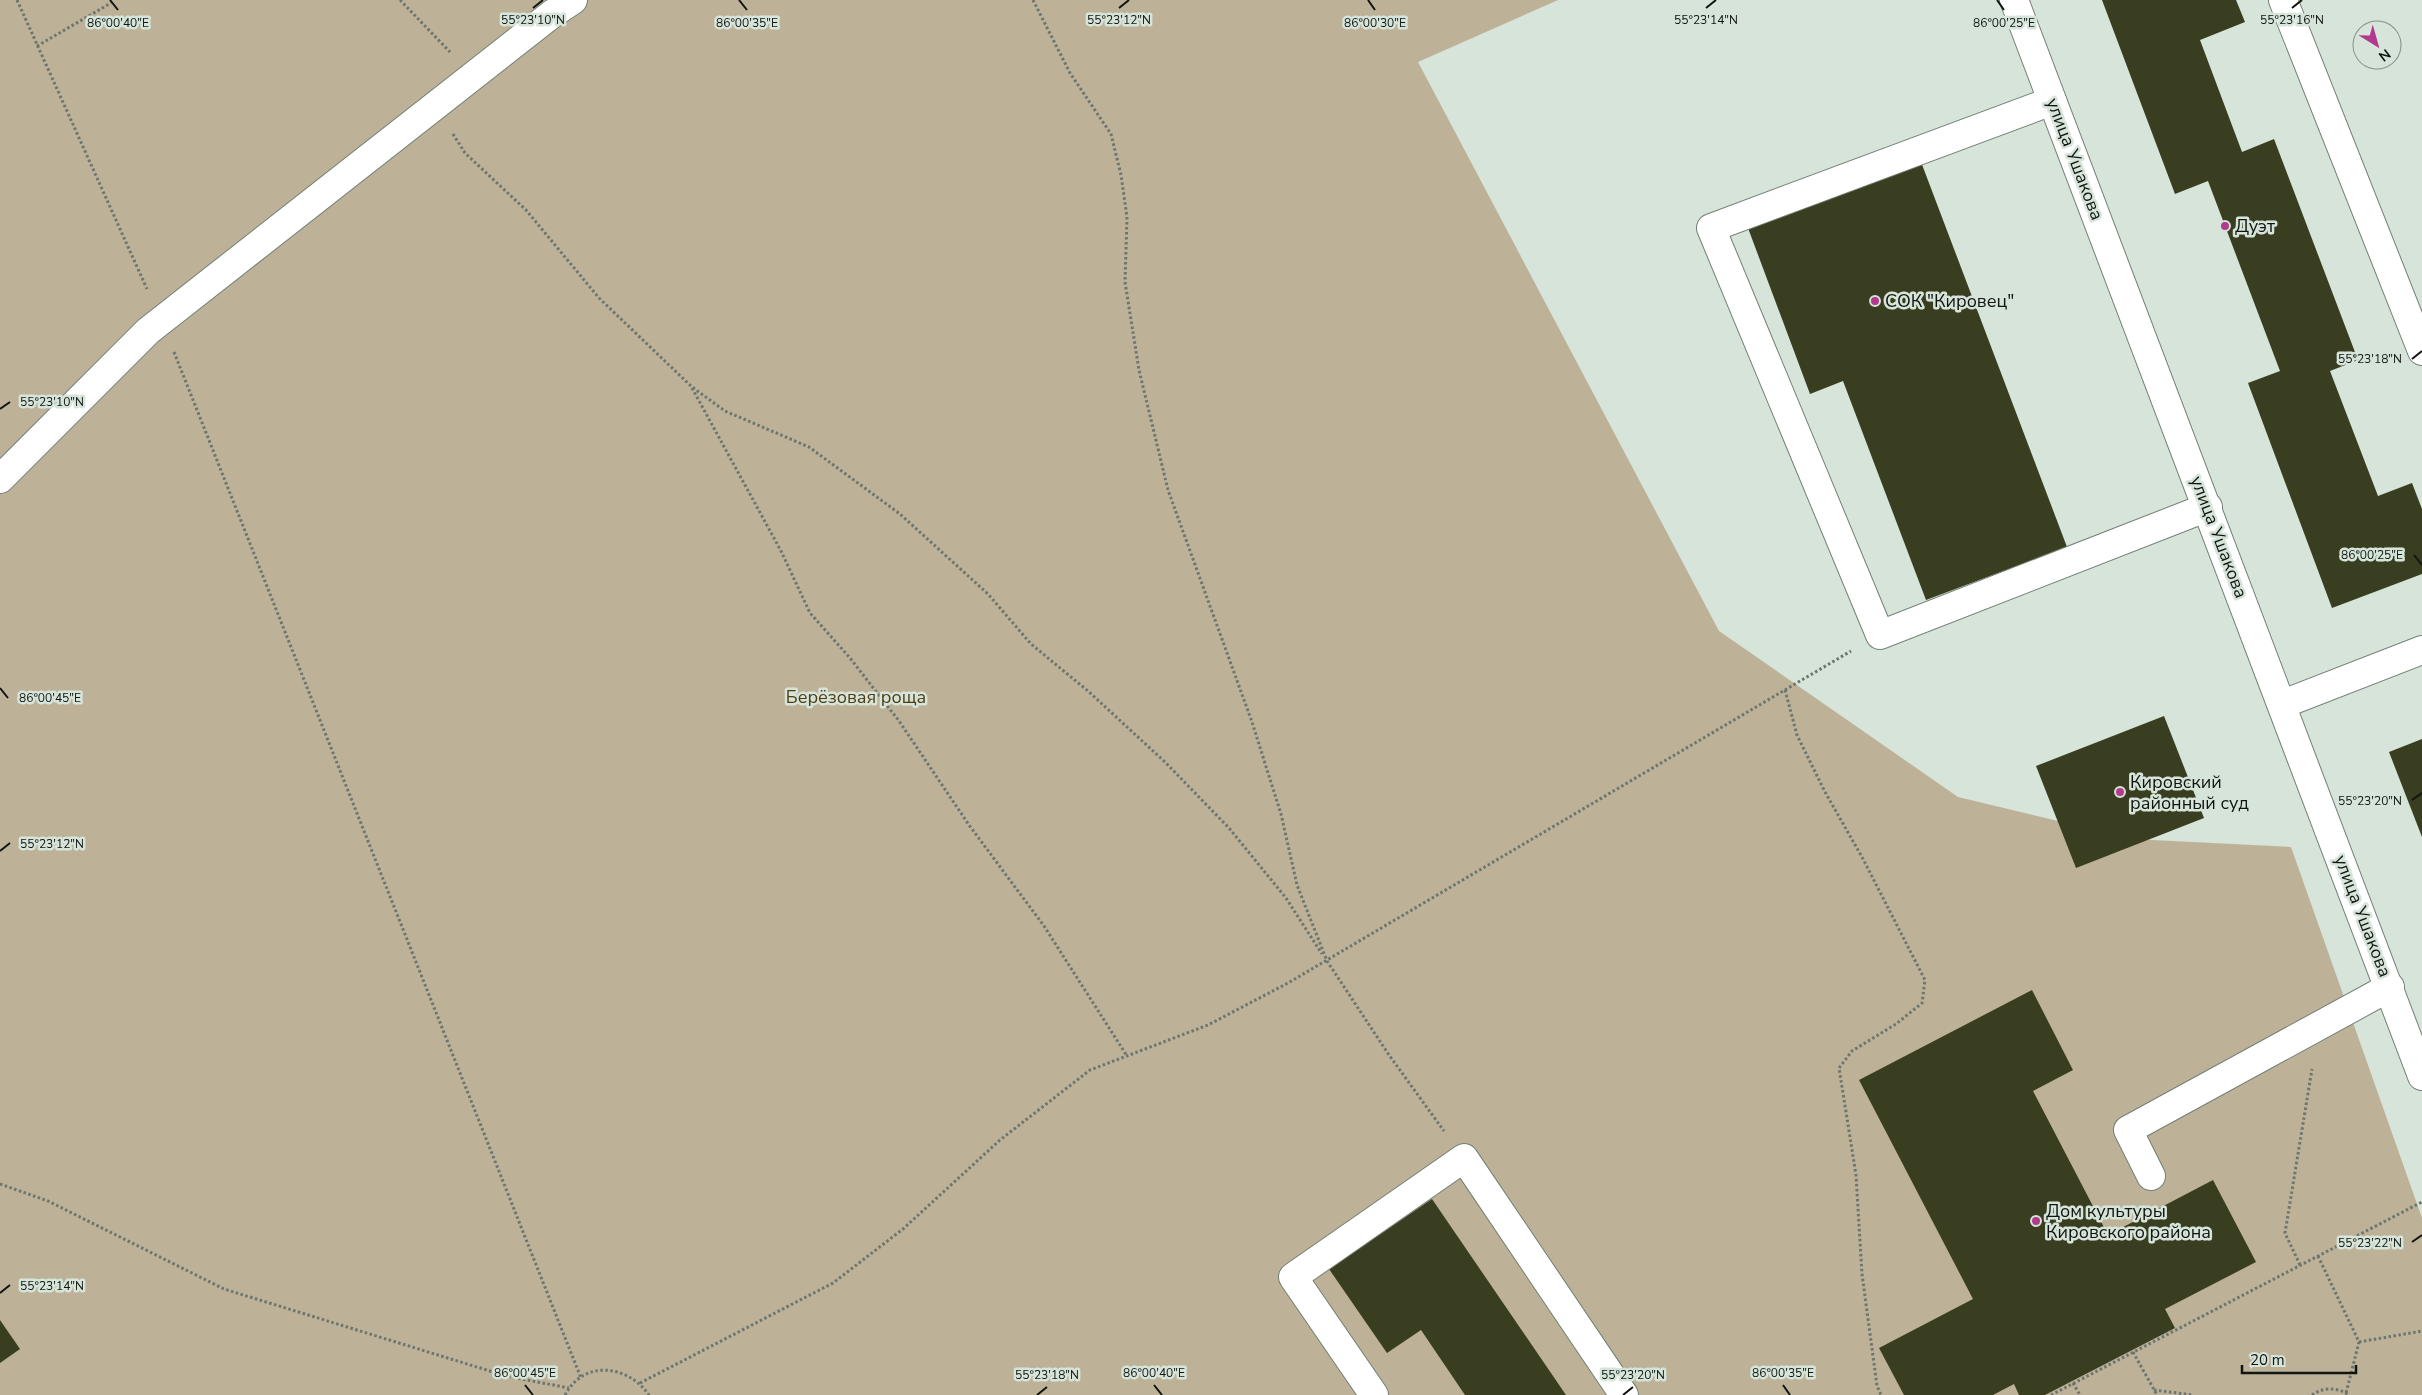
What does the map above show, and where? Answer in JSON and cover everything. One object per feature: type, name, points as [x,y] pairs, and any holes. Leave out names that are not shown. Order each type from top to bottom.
[{"type":"street","points":[[0,479],[148,331],[472,76],[557,10],[573,0]]},
{"type":"street","name":"улица Ушакова","points":[[2014,0],[2283,704],[2422,1076]]},
{"type":"street","points":[[2283,0],[2422,351]]},
{"type":"street","points":[[2052,101],[1711,228],[1880,635],[2208,507]]},
{"type":"street","points":[[2283,704],[2422,650]]},
{"type":"street","points":[[2151,1176],[2128,1130],[2390,987]]},
{"type":"street","points":[[1374,1395],[1293,1277],[1464,1158],[1624,1395]]},
{"type":"path","points":[[17,0],[162,320],[580,1378]]},
{"type":"path","points":[[400,0],[472,76]]},
{"type":"path","points":[[1033,0],[1070,73],[1111,134],[1121,175],[1127,217],[1125,282],[1139,370],[1168,490],[1252,722],[1281,814],[1296,885],[1327,961]]},
{"type":"path","points":[[37,46],[111,3]]},
{"type":"path","points":[[435,106],[465,153],[526,210],[599,298],[692,387],[725,411],[809,447],[907,521],[988,594],[1031,644],[1088,691],[1165,762],[1229,828],[1286,898],[1389,1055],[1464,1158]]},
{"type":"path","points":[[692,387],[781,551],[810,613],[850,658],[900,721],[969,825],[1044,926],[1127,1056]]},
{"type":"path","points":[[640,1384],[834,1283],[904,1229],[1000,1140],[1090,1070],[1208,1025],[1327,961],[1880,635]]},
{"type":"path","points":[[1784,690],[1801,743],[1925,980],[1922,1003],[1896,1024],[1852,1052],[1839,1068],[1856,1175],[1862,1274],[1877,1386],[1881,1395]]},
{"type":"path","points":[[2300,1265],[2285,1233],[2320,1025]]},
{"type":"path","points":[[0,1184],[48,1201],[224,1290],[506,1376],[569,1388]]},
{"type":"path","points":[[2052,1395],[2422,1202]]},
{"type":"path","points":[[2312,1395],[2325,1389],[2347,1394],[2359,1342],[2318,1256]]},
{"type":"path","points":[[2359,1342],[2422,1331]]},
{"type":"path","points":[[2133,1352],[2157,1395]]},
{"type":"path","points":[[565,1395],[569,1388],[580,1378],[595,1371],[612,1370],[627,1374],[640,1384],[649,1395]]},
{"type":"path","points":[[2073,1383],[2080,1395]]},
{"type":"path","points":[[2154,1390],[2193,1395]]},
{"type":"green space","name":"Берёзовая роща","points":[[0,0],[1558,0],[1418,62],[1719,631],[1958,797],[2132,839],[2291,847],[2422,1218],[2422,1395],[0,1395]]},
{"type":"building","points":[[2102,0],[2236,0],[2245,22],[2200,40],[2242,152],[2274,139],[2358,360],[2330,371],[2378,496],[2412,483],[2422,509],[2422,574],[2332,608],[2248,383],[2280,371],[2208,181],[2175,194]]},
{"type":"building","name":"СОК \"Кировец\"","points":[[1918,154],[2067,547],[1926,600],[1843,381],[1810,394],[1745,220]]},
{"type":"building","name":"Кировский районный суд","points":[[2164,716],[2204,818],[2076,868],[2036,766]]},
{"type":"building","points":[[2422,739],[2422,837],[2389,752]]},
{"type":"building","points":[[2032,990],[2073,1070],[2033,1091],[2108,1235],[2213,1180],[2256,1262],[2165,1309],[2175,1328],[2045,1395],[2019,1395],[2014,1384],[1993,1395],[1904,1395],[1879,1348],[1973,1299],[1859,1080]]},
{"type":"building","points":[[1432,1199],[1566,1395],[1465,1395],[1421,1330],[1387,1353],[1329,1269]]},
{"type":"building","points":[[0,1320],[20,1349],[0,1363]]},
{"type":"place","name":"Дуэт","points":[[2225,226]]},
{"type":"place","name":"СОК \"Кировец\"","points":[[1875,301]]},
{"type":"place","name":"Кировский районный суд","points":[[2120,792]]},
{"type":"place","name":"Дом культуры Кировского района","points":[[2036,1221]]}]
